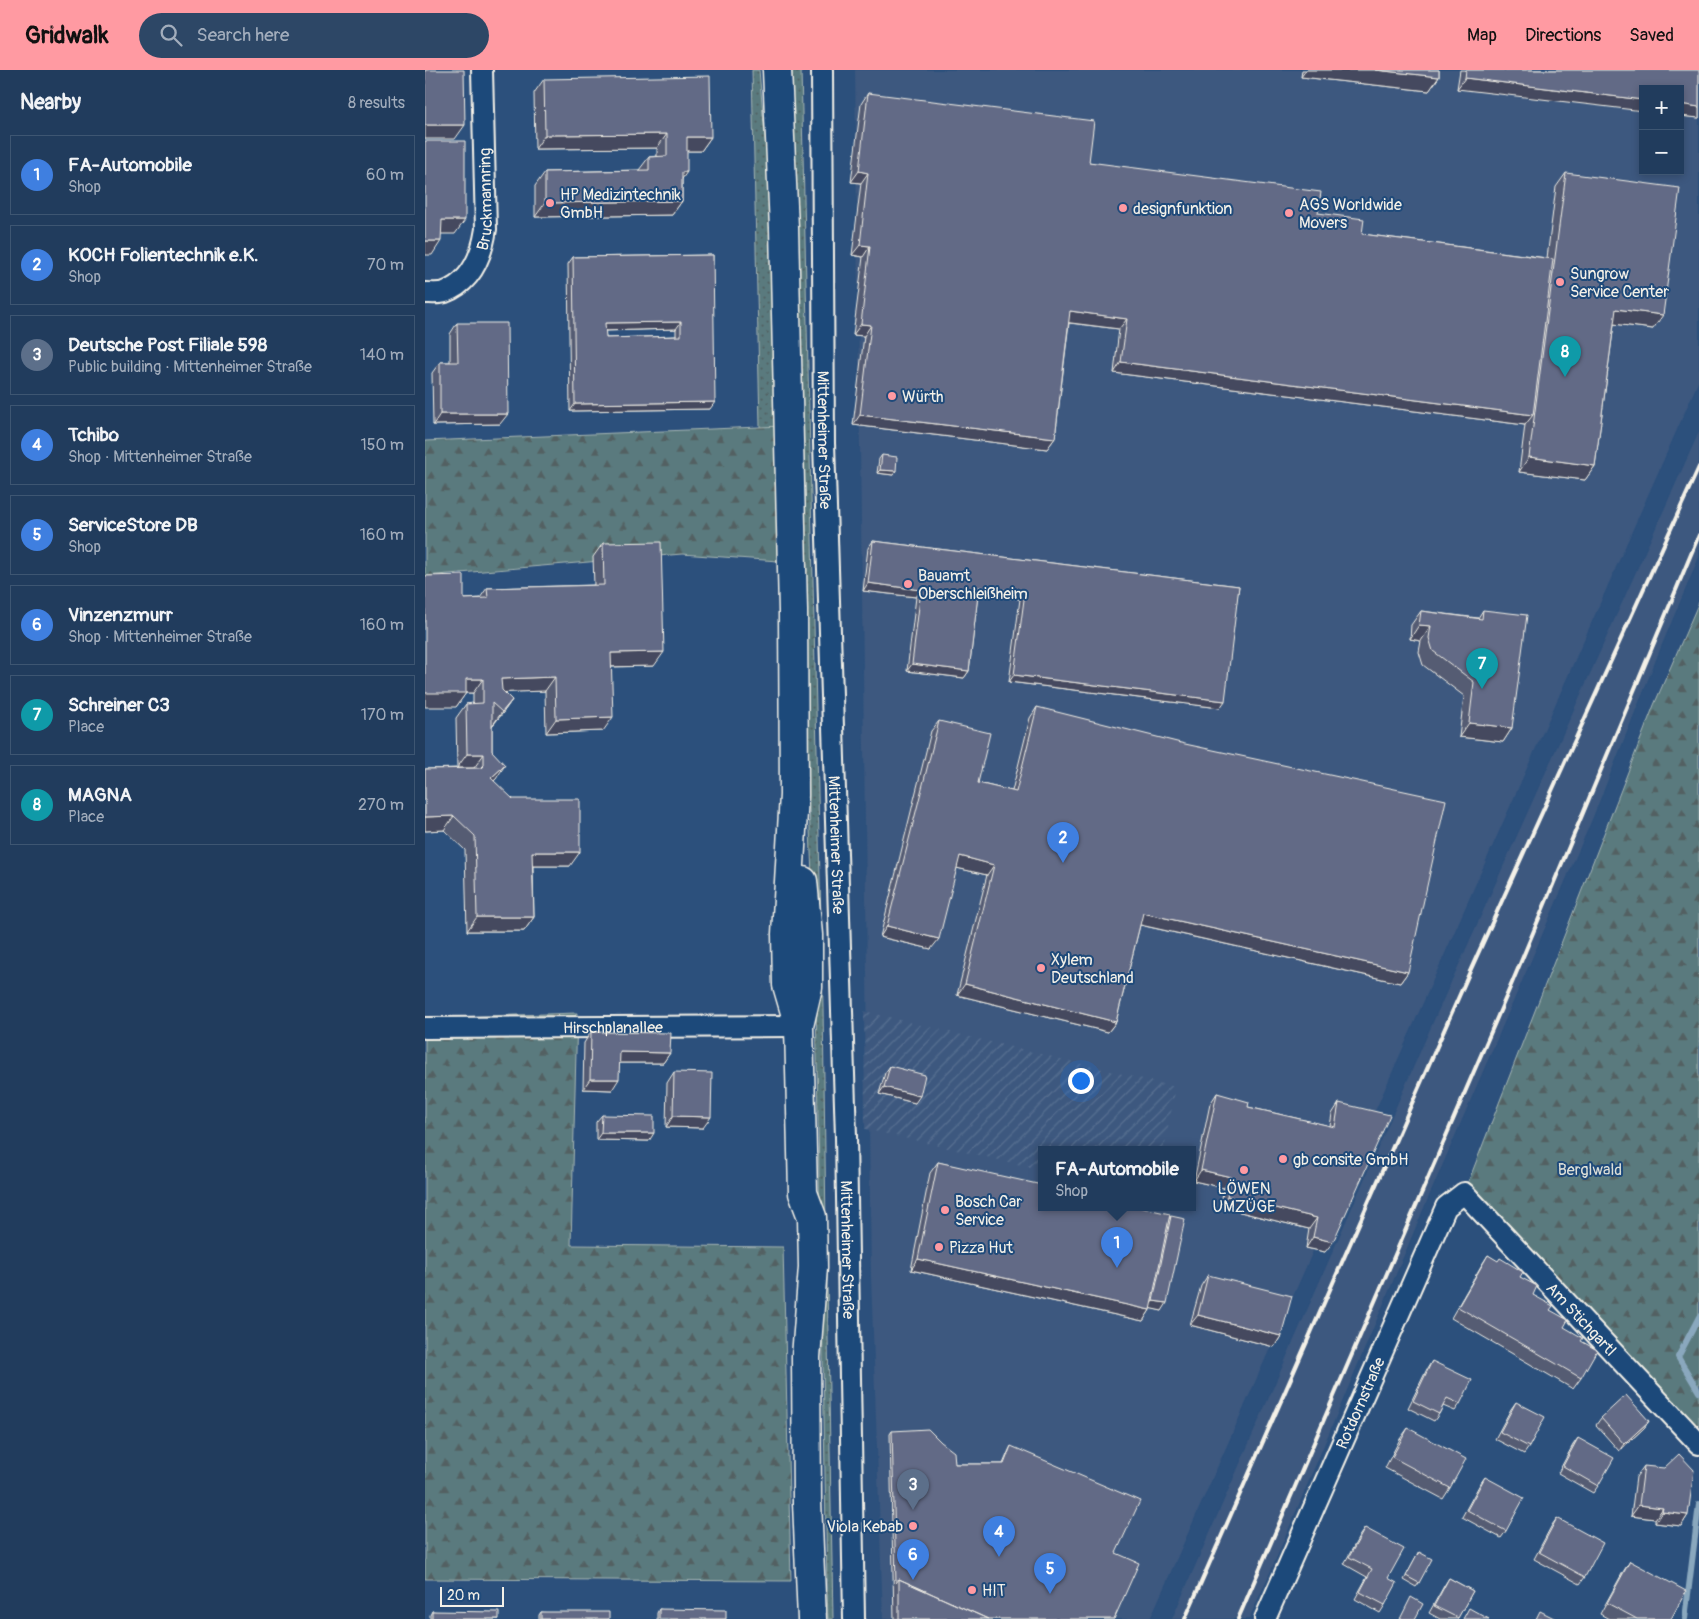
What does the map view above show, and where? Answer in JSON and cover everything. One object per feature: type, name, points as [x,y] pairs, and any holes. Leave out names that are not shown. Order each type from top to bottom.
[{"type":"main road","points":[[777,70],[784,237],[793,611],[794,795],[786,934],[787,985],[799,1026],[803,1194],[794,1218],[795,1268],[806,1358],[807,1502],[812,1619]]},
{"type":"street","name":"Bruckmannring","points":[[425,293],[443,292],[459,283],[473,270],[483,246],[486,229],[482,70]]},
{"type":"street","name":"Mittenheimer Straße","points":[[822,70],[824,443],[846,1137],[854,1619]]},
{"type":"street","name":"Hirschplanallee","points":[[425,1028],[799,1026]]},
{"type":"street","name":"Am Stichgartl","points":[[1464,1194],[1699,1444]]},
{"type":"street","name":"Rotdornstraße","points":[[1265,1619],[1446,1207],[1464,1194]]},
{"type":"shaded area","points":[[855,70],[1699,70],[1699,380],[1150,1619],[883,1619],[871,1277]]},
{"type":"shaded area","points":[[1699,432],[1699,557],[1593,817],[1423,1210],[1273,1566],[1249,1619],[1172,1619],[1434,1020]]},
{"type":"shaded area","points":[[864,1011],[1176,1087],[1165,1146],[1038,1146],[1038,1169],[865,1129]]},
{"type":"green space","points":[[752,70],[759,70],[770,192],[780,463],[761,470]]},
{"type":"green space","points":[[792,70],[801,70],[823,1007],[826,1232],[820,1235],[815,942],[805,717]]},
{"type":"green space","points":[[783,426],[778,561],[682,554],[425,576],[425,441]]},
{"type":"green space","name":"Berglwald","points":[[1699,602],[1699,1444],[1464,1193],[1654,705]]},
{"type":"green space","points":[[577,1013],[571,1245],[783,1247],[791,1581],[425,1579],[425,1018]]},
{"type":"green space","points":[[821,1245],[826,1246],[828,1251],[833,1619],[828,1619],[827,1588]]},
{"type":"building","points":[[425,70],[464,70],[465,125],[425,125]]},
{"type":"building","points":[[1375,70],[1439,70],[1439,77]]},
{"type":"building","points":[[1466,70],[1699,70],[1699,107],[1684,105],[1684,85],[1639,85],[1639,100],[1465,78]]},
{"type":"building","points":[[710,76],[711,137],[687,137],[687,172],[682,172],[682,201],[545,203],[545,172],[649,170],[649,157],[667,156],[667,134],[545,135],[544,79]]},
{"type":"building","points":[[868,93],[1094,121],[1089,162],[1321,192],[1318,213],[1364,219],[1362,234],[1553,259],[1533,415],[1121,362],[1127,319],[1070,311],[1055,438],[860,415],[871,325],[861,324],[870,246],[860,245],[868,173],[859,171]]},
{"type":"building","points":[[425,141],[465,141],[465,220],[442,220],[441,241],[425,241]]},
{"type":"building","points":[[1566,173],[1680,188],[1663,315],[1616,309],[1595,466],[1529,457]]},
{"type":"building","points":[[713,255],[715,402],[575,404],[573,257]],"holes":[[[681,322],[681,336],[606,338],[605,323]]]},
{"type":"building","points":[[457,323],[507,323],[508,414],[440,414],[440,362],[458,362]]},
{"type":"building","points":[[882,455],[897,457],[896,471],[880,470]]},
{"type":"building","points":[[873,541],[1239,586],[1225,701],[1014,675],[1025,592],[979,587],[969,671],[912,664],[921,590],[868,583]]},
{"type":"building","points":[[661,542],[664,652],[611,653],[613,717],[556,719],[555,677],[501,679],[502,690],[512,700],[502,712],[492,703],[492,751],[505,765],[491,778],[513,799],[580,799],[580,852],[532,852],[534,917],[477,917],[475,836],[454,816],[425,817],[425,769],[481,768],[484,765],[484,754],[467,754],[466,704],[483,703],[483,679],[466,679],[466,693],[425,693],[425,576],[464,575],[464,599],[488,598],[487,588],[604,585],[603,543]]},
{"type":"building","points":[[1483,610],[1527,615],[1512,728],[1469,723],[1474,682],[1433,651],[1429,638],[1431,626],[1419,625],[1421,611],[1482,619]]},
{"type":"building","points":[[1037,707],[1185,744],[1446,800],[1408,972],[1143,913],[1116,1022],[965,984],[994,865],[960,856],[939,939],[887,926],[939,721],[990,733],[978,783],[1016,792]]},
{"type":"building","points":[[591,1032],[671,1033],[670,1053],[620,1052],[619,1079],[590,1079]]},
{"type":"building","points":[[890,1066],[925,1075],[920,1096],[884,1087]]},
{"type":"building","points":[[674,1072],[712,1073],[711,1117],[673,1116]]},
{"type":"building","name":"gb consite GmbH","points":[[1217,1093],[1249,1102],[1248,1107],[1335,1127],[1339,1103],[1390,1115],[1333,1242],[1313,1237],[1317,1218],[1227,1196],[1231,1177],[1201,1170]]},
{"type":"building","points":[[602,1115],[654,1116],[654,1133],[601,1133]]},
{"type":"building","points":[[938,1162],[1038,1184],[1038,1211],[1156,1211],[1170,1214],[1150,1310],[918,1259]]},
{"type":"building","points":[[1171,1216],[1185,1219],[1167,1303],[1153,1301]]},
{"type":"building","points":[[1488,1255],[1498,1261],[1500,1258],[1523,1272],[1520,1277],[1537,1286],[1533,1295],[1553,1306],[1550,1310],[1568,1320],[1564,1327],[1583,1338],[1581,1341],[1597,1350],[1581,1378],[1458,1307]]},
{"type":"building","points":[[1208,1275],[1292,1296],[1281,1336],[1198,1315]]},
{"type":"building","points":[[1432,1361],[1472,1380],[1460,1404],[1447,1398],[1439,1414],[1413,1401]]},
{"type":"building","points":[[1626,1395],[1649,1421],[1624,1444],[1601,1418]]},
{"type":"building","points":[[1516,1402],[1545,1417],[1529,1447],[1500,1432]]},
{"type":"building","points":[[1408,1428],[1466,1459],[1450,1488],[1392,1457]]},
{"type":"building","points":[[928,1429],[954,1452],[955,1464],[1004,1464],[1011,1446],[1140,1501],[1116,1553],[1139,1563],[1114,1619],[988,1619],[899,1579],[896,1583],[892,1431]]},
{"type":"building","points":[[1578,1438],[1614,1458],[1598,1486],[1563,1466]]},
{"type":"building","points":[[1679,1454],[1694,1470],[1688,1515],[1662,1512],[1663,1508],[1639,1505],[1644,1466],[1664,1468]]},
{"type":"building","points":[[1485,1477],[1524,1498],[1506,1531],[1467,1510]]},
{"type":"building","points":[[1557,1518],[1603,1543],[1585,1577],[1539,1552]]},
{"type":"building","points":[[1365,1528],[1404,1549],[1388,1578],[1397,1583],[1385,1605],[1360,1592],[1372,1569],[1349,1557]]},
{"type":"building","points":[[1419,1552],[1432,1559],[1419,1583],[1406,1576]]},
{"type":"building","points":[[1630,1561],[1686,1591],[1671,1619],[1637,1619],[1607,1603]]},
{"type":"building","points":[[1449,1578],[1473,1591],[1458,1618],[1434,1606]]},
{"type":"building","points":[[899,1579],[988,1619],[899,1619]]},
{"type":"building","points":[[1411,1597],[1423,1604],[1415,1619],[1400,1619]]},
{"type":"building","points":[[1469,1608],[1489,1619],[1463,1619]]},
{"type":"building","points":[[659,1609],[726,1610],[726,1619],[659,1619]]},
{"type":"building","points":[[432,1611],[499,1612],[499,1619],[432,1619]]},
{"type":"building","points":[[1540,1611],[1556,1619],[1536,1619]]},
{"type":"building","points":[[541,1612],[609,1612],[609,1619],[541,1619]]},
{"type":"waterway","points":[[1699,1317],[1678,1357],[1699,1392]]},
{"type":"waterway","points":[[1685,1619],[1699,1504]]},
{"type":"railway","points":[[1185,1619],[1471,969],[1699,467]]},
{"type":"railway","points":[[1238,1619],[1512,983],[1699,535]]},
{"type":"place","name":"HP Medizintechnik GmbH","points":[[550,203]]},
{"type":"place","name":"designfunktion","points":[[1123,208]]},
{"type":"place","name":"AGS Worldwide Movers","points":[[1289,213]]},
{"type":"place","name":"Sungrow Service Center","points":[[1560,282]]},
{"type":"place","name":"MAGNA","points":[[1565,377]]},
{"type":"place","name":"Würth","points":[[892,396]]},
{"type":"place","name":"Bauamt Oberschleißheim","points":[[908,584]]},
{"type":"place","name":"Schreiner C3","points":[[1482,689]]},
{"type":"place","name":"KOCH Folientechnik e.K.","points":[[1063,863]]},
{"type":"place","name":"Xylem Deutschland","points":[[1041,968]]},
{"type":"place","name":"gb consite GmbH","points":[[1283,1159]]},
{"type":"place","name":"LÖWEN UMZÜGE","points":[[1244,1170]]},
{"type":"place","name":"Bosch Car Service","points":[[945,1210]]},
{"type":"place","name":"Pizza Hut","points":[[939,1247]]},
{"type":"place","name":"FA-Automobile","points":[[1117,1268]]},
{"type":"place","name":"Deutsche Post Filiale 598","points":[[913,1510]]},
{"type":"place","name":"Viola Kebab","points":[[913,1526]]},
{"type":"place","name":"Tchibo","points":[[999,1557]]},
{"type":"place","name":"Vinzenzmurr","points":[[913,1580]]},
{"type":"place","name":"HIT","points":[[972,1590]]},
{"type":"place","name":"ServiceStore DB","points":[[1050,1594]]}]
